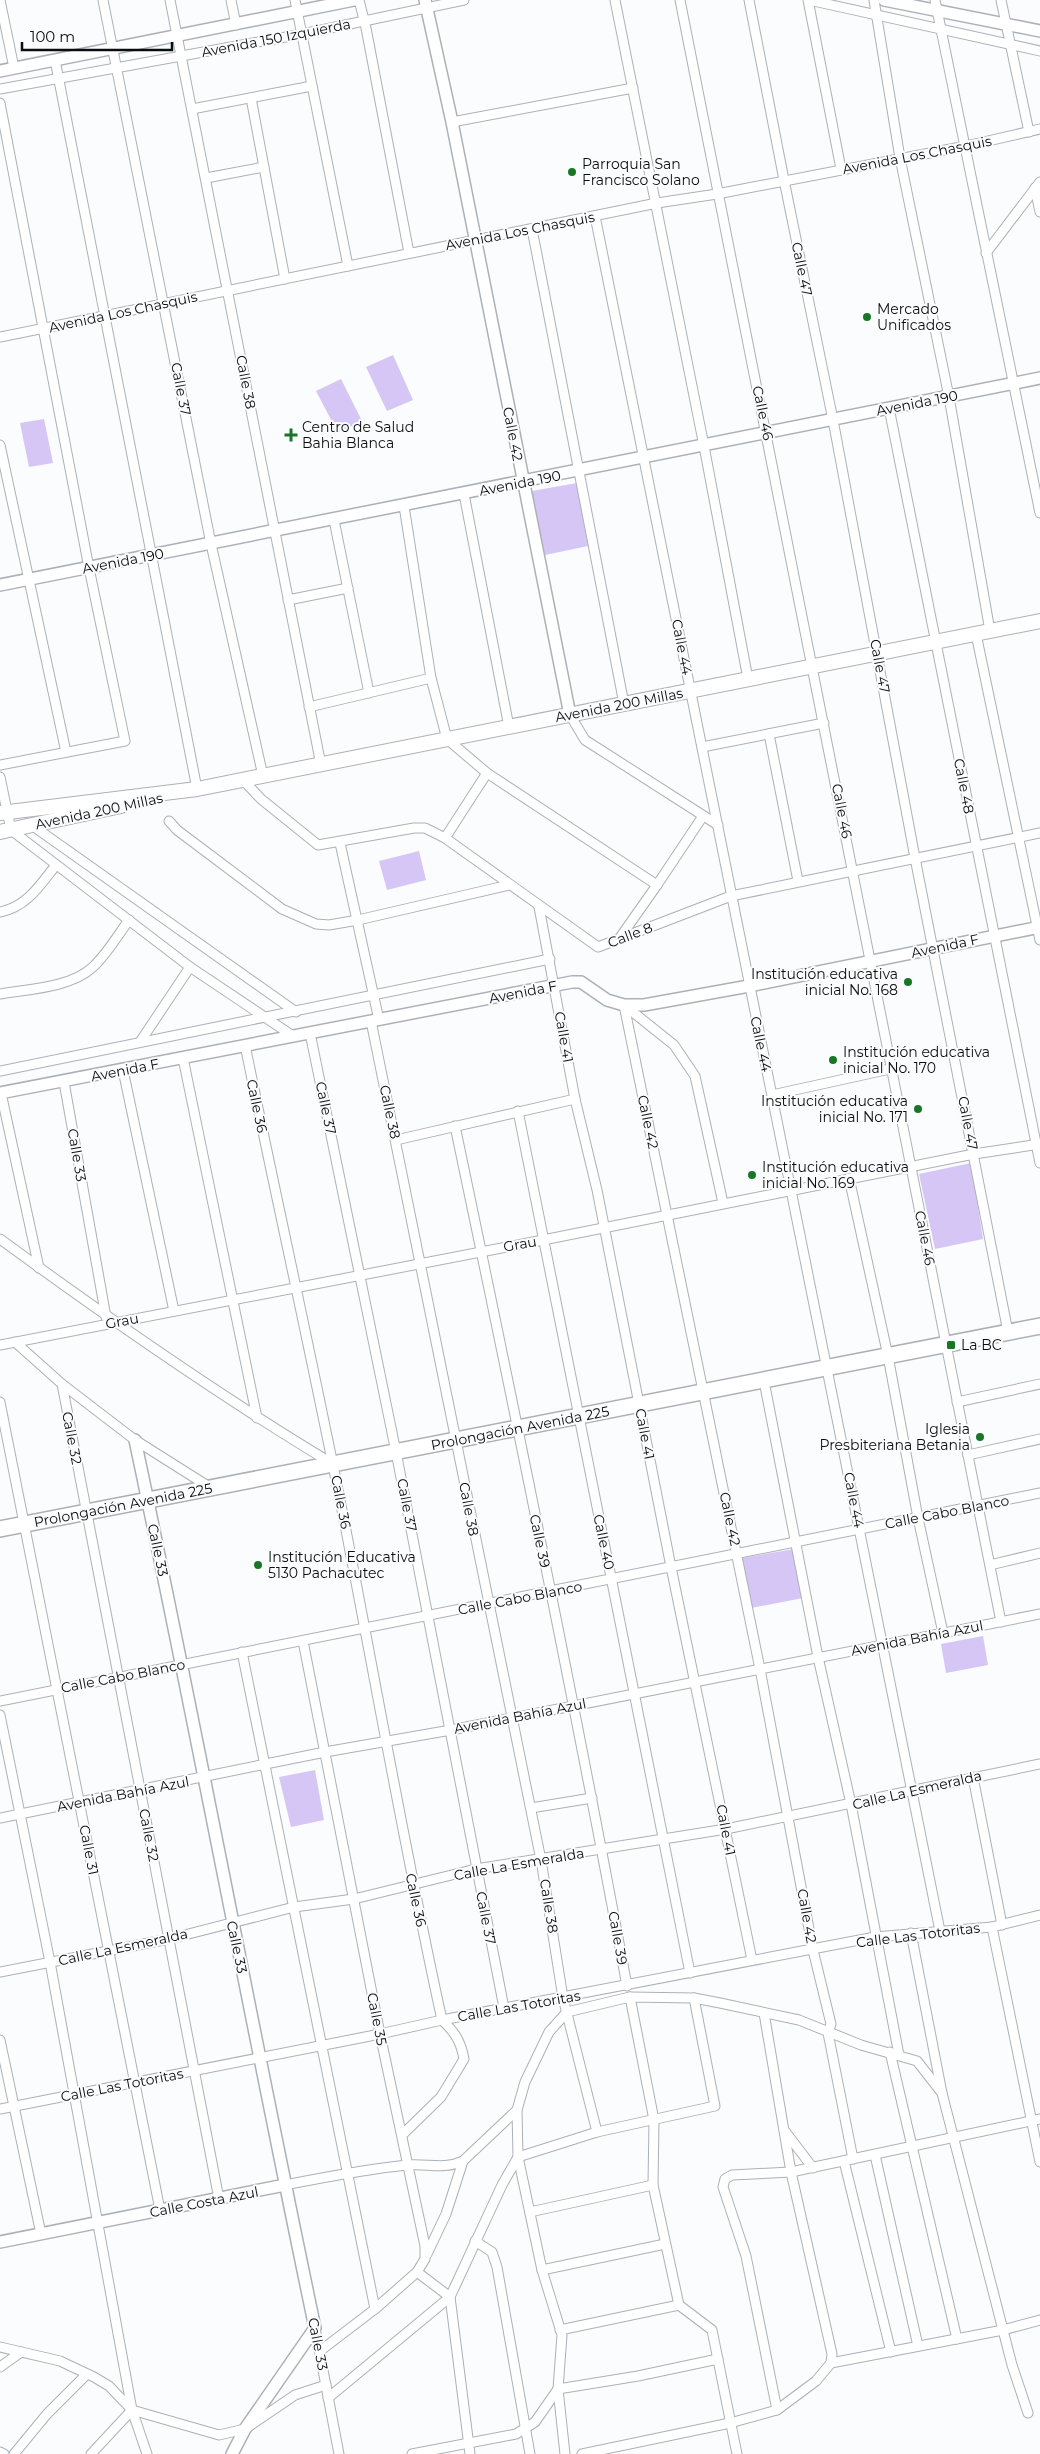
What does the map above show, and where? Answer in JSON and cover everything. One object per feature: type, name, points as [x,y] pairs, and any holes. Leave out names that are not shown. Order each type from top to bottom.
[{"type":"main road","name":"Avenida 200 Millas","points":[[6,831],[197,789],[1040,621]]},
{"type":"main road","name":"Avenida 200 Millas","points":[[4,812],[197,789]]},
{"type":"main road","name":"Prolongación Avenida 225","points":[[0,1529],[519,1427],[639,1406],[1040,1326]]},
{"type":"street","points":[[0,0],[14,68]]},
{"type":"street","name":"Calle 37","points":[[103,0],[211,544],[264,776]]},
{"type":"street","name":"Calle 38","points":[[170,0],[321,765]]},
{"type":"street","points":[[231,0],[236,25]]},
{"type":"street","points":[[295,0],[348,266]]},
{"type":"street","name":"Avenida 150 Izquierda","points":[[0,71],[297,13],[354,0]]},
{"type":"street","points":[[359,0],[409,253]]},
{"type":"street","name":"Avenida 150 Izquierda","points":[[0,89],[58,80],[302,34],[426,4],[464,0]]},
{"type":"street","points":[[615,0],[657,203],[748,679]]},
{"type":"street","name":"Calle 46","points":[[680,0],[717,194],[813,666],[890,1069],[1001,1622]]},
{"type":"street","name":"Calle 47","points":[[749,0],[833,420],[915,858],[1008,1332]]},
{"type":"street","points":[[841,169],[809,0],[942,31],[1040,51]]},
{"type":"street","points":[[874,0],[900,158],[949,397],[983,632],[1018,838],[1039,927],[1040,940]]},
{"type":"street","points":[[884,0],[936,5],[1040,31]]},
{"type":"street","points":[[1001,0],[1029,132]]},
{"type":"street","name":"Calle 42","points":[[426,4],[452,122],[522,482],[570,715],[585,740],[718,825]]},
{"type":"street","points":[[936,5],[1040,513]]},
{"type":"street","points":[[55,60],[150,556],[197,789]]},
{"type":"street","points":[[192,109],[312,86]]},
{"type":"street","points":[[452,122],[633,88]]},
{"type":"street","points":[[250,98],[285,279]]},
{"type":"street","points":[[0,103],[42,329],[124,741],[0,765]]},
{"type":"street","name":"Avenida Los Chasquis","points":[[0,337],[657,203],[717,194],[966,146],[1040,129]]},
{"type":"street","points":[[206,178],[264,167]]},
{"type":"street","points":[[986,253],[1037,185]]},
{"type":"street","points":[[1037,185],[1040,212]]},
{"type":"street","name":"Calle 44","points":[[595,216],[940,1931]]},
{"type":"street","points":[[532,228],[624,704]]},
{"type":"street","name":"Avenida 190","points":[[0,585],[1040,378]]},
{"type":"street","name":"Calle 48","points":[[889,408],[975,846],[1038,1145],[1040,1163]]},
{"type":"street","points":[[0,445],[27,580],[66,752]]},
{"type":"street","points":[[464,494],[509,727]]},
{"type":"street","points":[[404,506],[431,678],[447,739],[487,774],[657,886]]},
{"type":"street","points":[[334,520],[370,693]]},
{"type":"street","points":[[288,600],[348,588]]},
{"type":"street","points":[[309,707],[431,678]]},
{"type":"street","points":[[702,747],[824,723]]},
{"type":"street","points":[[769,734],[798,881]]},
{"type":"street","points":[[444,838],[487,774]]},
{"type":"street","points":[[0,777],[6,831],[56,865],[190,967],[293,1036]]},
{"type":"street","name":"Calle 8","points":[[243,780],[261,798],[318,845],[414,828],[425,828],[444,838],[598,947],[731,896],[1040,833]]},
{"type":"street","points":[[619,939],[703,816]]},
{"type":"street","points":[[168,821],[177,830],[295,916],[316,924],[328,925],[358,920],[509,885]]},
{"type":"street","points":[[33,826],[296,1012]]},
{"type":"street","name":"Calle 38","points":[[340,842],[375,996],[375,1020],[396,1140],[488,1605],[542,1860],[563,1998],[597,2132]]},
{"type":"street","points":[[0,912],[18,907],[28,900],[56,865]]},
{"type":"street","name":"Calle 41","points":[[539,907],[576,1098],[604,1227],[671,1567],[752,1960]]},
{"type":"street","points":[[0,994],[68,981],[83,973],[93,967],[129,920]]},
{"type":"street","name":"Avenida F","points":[[0,1093],[555,986],[581,982],[607,1000],[624,1004],[644,1005],[749,986],[1039,927]]},
{"type":"street","points":[[0,1070],[268,1018],[550,959]]},
{"type":"street","points":[[140,1042],[190,967]]},
{"type":"street","points":[[624,1004],[674,1045],[695,1076],[723,1203]]},
{"type":"street","name":"Calle 42","points":[[624,1004],[737,1553],[813,1950],[831,2024],[828,2033],[848,2160],[891,2352]]},
{"type":"street","name":"Calle 37","points":[[310,1033],[396,1452],[504,2008]]},
{"type":"street","name":"Calle 36","points":[[245,1045],[333,1464],[366,1628],[412,1886],[442,2020]]},
{"type":"street","points":[[183,1058],[257,1418]]},
{"type":"street","points":[[772,1095],[890,1069]]},
{"type":"street","points":[[123,1070],[174,1311]]},
{"type":"street","name":"Calle 33","points":[[64,1082],[106,1317]]},
{"type":"street","points":[[0,1093],[39,1268]]},
{"type":"street","points":[[396,1140],[576,1098]]},
{"type":"street","name":"Calle 40","points":[[518,1111],[577,1416],[636,1694],[690,1973]]},
{"type":"street","name":"Calle 39","points":[[455,1126],[519,1427],[533,1510],[552,1592],[627,1986]]},
{"type":"street","name":"Grau","points":[[0,1345],[420,1262],[543,1240],[911,1166],[974,1154],[1038,1145]]},
{"type":"street","points":[[849,1178],[888,1356],[918,1518],[943,1633]]},
{"type":"street","points":[[0,1239],[106,1317],[117,1322],[257,1418],[333,1464]]},
{"type":"street","points":[[16,1342],[62,1384],[135,1440],[212,1488]]},
{"type":"street","points":[[764,1381],[818,1657],[851,1804],[910,2147],[957,2339]]},
{"type":"street","name":"Calle 32","points":[[62,1384],[219,2198]]},
{"type":"street","points":[[958,1402],[1040,1384]]},
{"type":"street","name":"Calle 31","points":[[0,1402],[160,2210]]},
{"type":"street","points":[[968,1455],[1040,1439]]},
{"type":"street","name":"Calle 33","points":[[135,1440],[182,1664],[231,1922],[316,2328],[339,2454]]},
{"type":"street","name":"Calle Cabo Blanco","points":[[0,1701],[118,1676],[488,1605],[1040,1493]]},
{"type":"street","points":[[990,1565],[1040,1553]]},
{"type":"street","name":"Avenida Bahía Azul","points":[[0,1818],[141,1791],[325,1752],[451,1730],[1040,1614]]},
{"type":"street","name":"Calle 35","points":[[303,1640],[380,2034],[425,2246],[424,2259]]},
{"type":"street","points":[[242,1652],[320,2046],[375,2309]]},
{"type":"street","points":[[0,1715],[50,1962],[132,2410],[147,2454]]},
{"type":"street","name":"Calle La Esmeralda","points":[[0,1972],[169,1939],[294,1907],[354,1899],[476,1869],[542,1860],[726,1829],[1040,1764]]},
{"type":"street","points":[[973,1777],[1002,1925]]},
{"type":"street","points":[[531,1808],[592,1798]]},
{"type":"street","name":"Calle Las Totoritas","points":[[0,2109],[752,1960],[875,1938],[1002,1925],[1040,1915]]},
{"type":"street","points":[[992,1926],[1035,2120],[1040,2162]]},
{"type":"street","points":[[911,1933],[942,2093],[955,2136],[1012,2365],[1028,2413]]},
{"type":"street","points":[[565,2454],[558,2389],[562,2336],[542,2270],[518,2157],[517,2110],[526,2082],[549,2032],[567,2012],[630,1997],[694,1998],[799,2020],[828,2033],[916,2061],[942,2093]]},
{"type":"street","points":[[630,1997],[654,2120],[653,2185],[665,2244],[680,2305],[712,2330],[737,2454]]},
{"type":"street","points":[[328,2398],[450,2297],[475,2241],[518,2157],[597,2132],[715,2106],[694,1998]]},
{"type":"street","points":[[582,2454],[730,2423],[777,2410],[816,2380],[831,2363],[832,2354],[791,2172],[764,2013]]},
{"type":"street","points":[[402,2136],[441,2097],[464,2059],[462,2044],[453,2030],[442,2020]]},
{"type":"street","points":[[0,2040],[41,2234]]},
{"type":"street","points":[[320,2352],[375,2309],[417,2272],[446,2214],[463,2161],[517,2110]]},
{"type":"street","points":[[777,2410],[746,2256],[723,2187],[725,2179],[732,2175],[791,2172],[813,2168],[1035,2120]]},
{"type":"street","points":[[783,2128],[813,2168]]},
{"type":"street","points":[[875,2155],[918,2346]]},
{"type":"street","name":"Calle Costa Azul","points":[[0,2242],[348,2173],[409,2165],[453,2166],[463,2161]]},
{"type":"street","points":[[530,2212],[653,2185]]},
{"type":"street","points":[[475,2241],[492,2252],[497,2268],[524,2429],[530,2454]]},
{"type":"street","points":[[542,2270],[665,2244]]},
{"type":"street","points":[[417,2272],[450,2297],[470,2454]]},
{"type":"street","points":[[560,2330],[680,2305]]},
{"type":"street","points":[[831,2363],[1003,2330],[1040,2320]]},
{"type":"street","points":[[232,2454],[244,2429],[316,2328]]},
{"type":"street","points":[[0,2347],[60,2361],[109,2386],[132,2410],[219,2435],[244,2429],[295,2395],[326,2385]]},
{"type":"street","points":[[0,2368],[21,2352]]},
{"type":"street","points":[[413,2454],[516,2434],[535,2422],[558,2389],[638,2376],[718,2359]]},
{"type":"street","points":[[14,2454],[47,2414],[87,2374]]},
{"type":"street","points":[[91,2454],[132,2410]]},
{"type":"street","points":[[0,2452],[4,2454]]},
{"type":"shaded area","points":[[393,355],[413,400],[387,411],[366,367]]},
{"type":"shaded area","points":[[341,379],[362,421],[338,433],[316,391]]},
{"type":"shaded area","points":[[44,419],[53,463],[29,467],[20,423]]},
{"type":"shaded area","points":[[577,483],[588,546],[545,555],[532,491]]},
{"type":"shaded area","points":[[419,851],[426,880],[387,890],[379,861]]},
{"type":"shaded area","points":[[971,1163],[983,1239],[935,1249],[919,1174]]},
{"type":"shaded area","points":[[794,1549],[803,1598],[751,1608],[742,1558]]},
{"type":"shaded area","points":[[983,1636],[988,1665],[946,1673],[941,1644]]},
{"type":"shaded area","points":[[315,1770],[324,1820],[291,1827],[279,1777]]},
{"type":"place","name":"Parroquia San Francisco Solano","points":[[572,172]]},
{"type":"place","name":"Mercado Unificados","points":[[867,317]]},
{"type":"place","name":"Centro de Salud Bahia Blanca","points":[[291,435]]},
{"type":"place","name":"Institución educativa inicial No. 168","points":[[908,982]]},
{"type":"place","name":"Institución educativa inicial No. 170","points":[[833,1060]]},
{"type":"place","name":"Institución educativa inicial No. 171","points":[[918,1109]]},
{"type":"place","name":"Institución educativa inicial No. 169","points":[[752,1175]]},
{"type":"place","name":"La BC","points":[[951,1345]]},
{"type":"place","name":"Iglesia Presbiteriana Betania","points":[[980,1437]]},
{"type":"place","name":"Institución Educativa 5130 Pachacutec","points":[[258,1565]]}]
